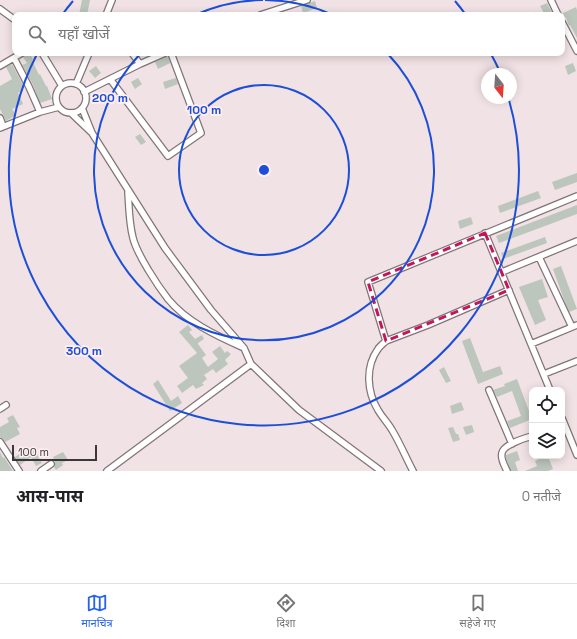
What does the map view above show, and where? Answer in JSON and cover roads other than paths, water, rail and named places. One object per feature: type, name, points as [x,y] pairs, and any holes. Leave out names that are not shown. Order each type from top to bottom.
[{"type":"street","points":[[107,12],[112,0]]},
{"type":"street","points":[[269,12],[307,0]]},
{"type":"street","points":[[551,0],[557,12]]},
{"type":"street","points":[[0,9],[12,18]]},
{"type":"street","points":[[565,28],[577,51]]},
{"type":"street","points":[[1,64],[17,56]]},
{"type":"street","points":[[44,56],[62,86]]},
{"type":"street","points":[[76,84],[88,56]]},
{"type":"street","points":[[134,56],[140,64]]},
{"type":"street","points":[[84,92],[158,56]]},
{"type":"street","points":[[110,79],[168,156],[200,133],[172,56]]},
{"type":"street","points":[[14,58],[40,112]]},
{"type":"street","points":[[70,83],[80,86],[84,92],[86,100],[82,108],[71,113],[66,112],[59,107],[56,103],[56,97],[57,92],[62,86],[70,83]]},
{"type":"street","points":[[0,118],[2,127],[40,112],[59,107]]},
{"type":"street","points":[[82,108],[92,133],[165,248],[211,310],[244,348],[252,364],[299,410],[381,471]]},
{"type":"street","points":[[71,113],[92,133]]},
{"type":"street","points":[[128,190],[133,239],[139,253],[158,285],[169,300],[181,313],[200,326],[213,334],[244,348]]},
{"type":"street","points":[[386,341],[368,282],[577,196]]},
{"type":"street","points":[[486,233],[549,387]]},
{"type":"street","points":[[502,272],[577,241]]},
{"type":"street","points":[[531,344],[575,326],[539,257]]},
{"type":"street","points":[[413,471],[393,431],[379,412],[369,389],[369,377],[372,362],[378,350],[386,341],[428,325],[509,290]]},
{"type":"street","points":[[544,374],[577,361]]},
{"type":"street","points":[[107,471],[252,364]]},
{"type":"street","points":[[489,390],[512,444]]},
{"type":"street","points":[[0,409],[6,404]]},
{"type":"street","points":[[564,423],[577,455]]},
{"type":"street","points":[[507,471],[502,460],[501,453],[503,449],[529,437]]},
{"type":"street","points":[[0,442],[19,471]]},
{"type":"street","points":[[41,471],[51,464]]}]
